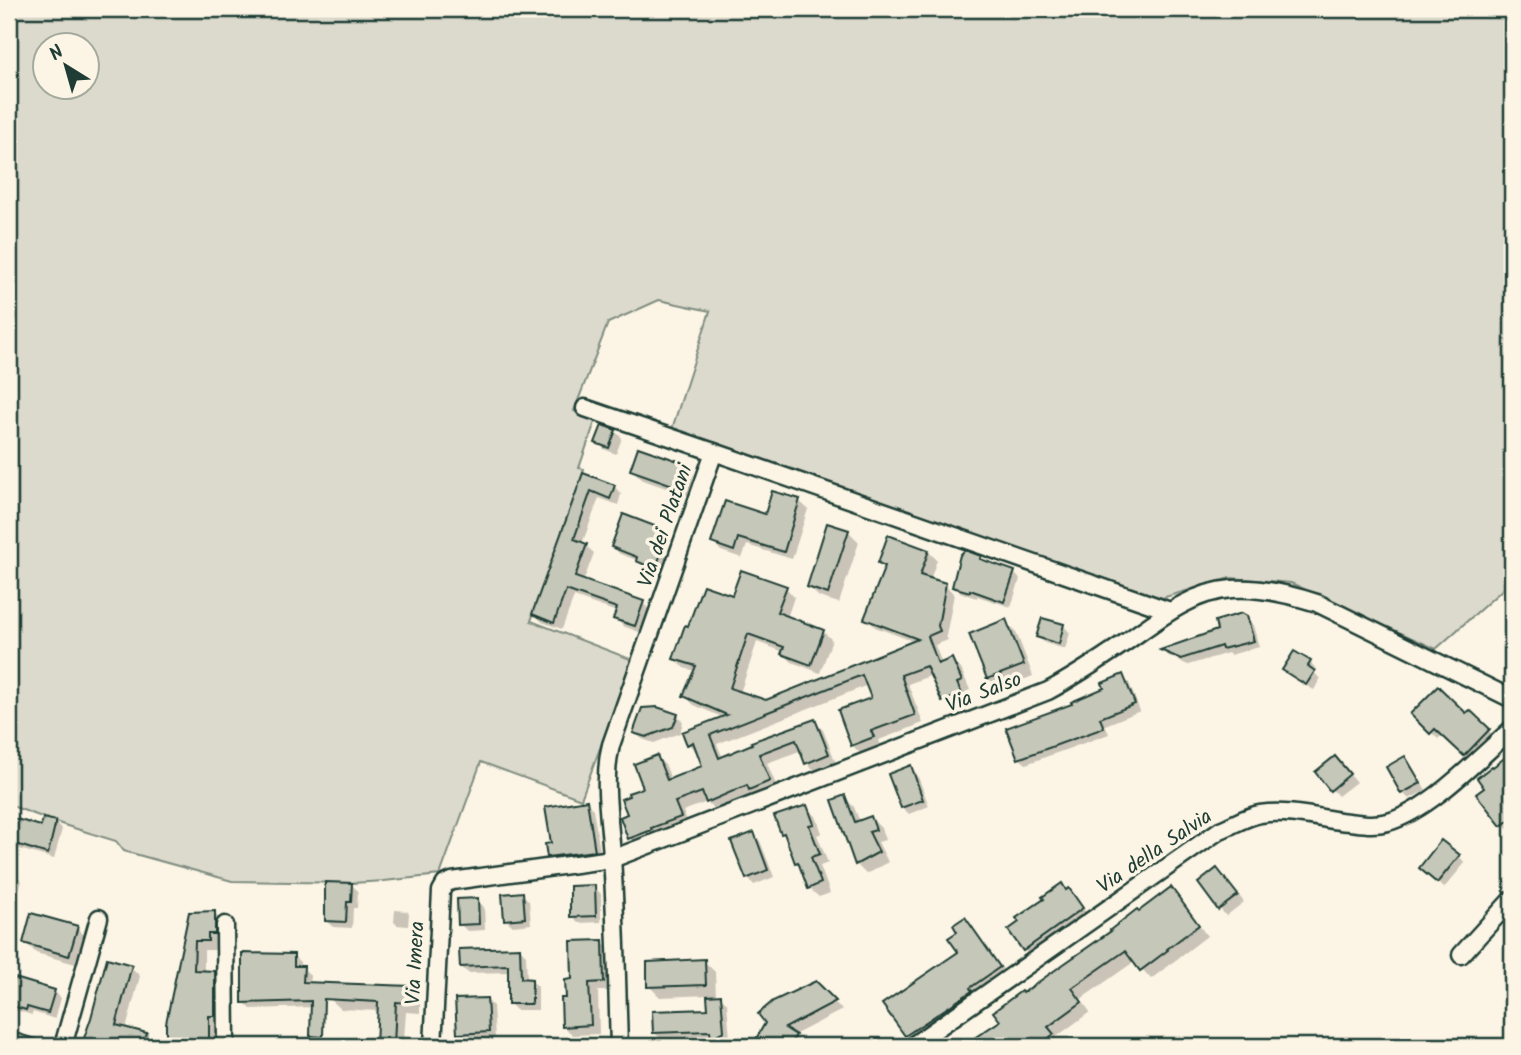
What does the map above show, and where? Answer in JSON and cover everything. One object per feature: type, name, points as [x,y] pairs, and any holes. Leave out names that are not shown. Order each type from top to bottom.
[{"type":"street","points":[[584,408],[714,452]]},
{"type":"street","name":"Via dei Platani","points":[[619,1046],[607,761],[714,452],[1170,611]]},
{"type":"street","name":"Via Salso","points":[[445,884],[612,859],[1048,691],[1095,663],[1170,611],[1191,600],[1233,589],[1270,591],[1317,603],[1512,699]]},
{"type":"street","name":"Via della Salvia","points":[[912,1046],[1220,830],[1258,814],[1289,813],[1367,824],[1387,822],[1408,814],[1423,804],[1512,729]]},
{"type":"street","name":"Via Imera","points":[[433,1046],[441,891],[445,884]]},
{"type":"street","points":[[1461,955],[1512,899]]},
{"type":"street","points":[[63,1046],[99,918]]},
{"type":"street","points":[[225,925],[226,1046]]},
{"type":"shaded area","points":[[9,9],[1512,9],[1512,581],[1436,649],[1291,583],[1230,578],[1162,598],[671,432],[710,311],[659,300],[608,323],[574,411],[596,419],[579,468],[584,469],[583,473],[531,621],[633,660],[581,799],[481,762],[440,875],[352,883],[232,881],[124,851],[116,841],[9,805]]},
{"type":"building","points":[[602,425],[616,430],[609,448],[595,443]]},
{"type":"building","points":[[638,447],[684,463],[682,470],[687,471],[681,488],[630,470]]},
{"type":"building","points":[[583,473],[615,485],[610,499],[591,491],[574,539],[587,544],[575,577],[644,601],[635,626],[613,619],[617,608],[566,590],[554,623],[532,614]]},
{"type":"building","points":[[772,491],[800,499],[784,552],[738,538],[734,551],[711,543],[725,501],[765,514]]},
{"type":"building","points":[[623,514],[660,528],[653,546],[663,549],[655,569],[636,561],[637,557],[611,547]]},
{"type":"building","points":[[827,523],[849,530],[828,594],[807,587]]},
{"type":"building","points":[[888,535],[929,550],[920,575],[946,583],[938,626],[940,631],[928,636],[938,664],[952,658],[962,681],[957,683],[962,694],[942,702],[926,666],[901,675],[915,715],[871,731],[874,737],[851,746],[838,710],[871,698],[862,675],[710,735],[719,758],[752,744],[751,742],[815,719],[829,754],[805,764],[796,740],[759,754],[770,781],[749,790],[747,785],[706,803],[702,792],[675,802],[681,817],[628,839],[620,817],[627,814],[621,799],[629,796],[628,793],[643,788],[634,764],[657,755],[667,780],[702,766],[693,742],[687,745],[682,732],[727,715],[683,696],[696,666],[673,659],[703,585],[732,595],[741,570],[787,586],[777,612],[824,630],[811,665],[781,654],[784,647],[748,634],[730,688],[766,700],[918,639],[864,619],[885,566],[878,563]]},
{"type":"building","points":[[965,550],[981,556],[980,559],[1015,571],[1004,602],[970,590],[952,587],[960,555]]},
{"type":"building","points":[[1242,613],[1247,616],[1254,641],[1222,649],[1221,646],[1181,659],[1160,650],[1217,630],[1215,621]]},
{"type":"building","points":[[1042,618],[1064,624],[1059,644],[1036,637]]},
{"type":"building","points":[[1006,619],[1024,665],[987,679],[969,634]]},
{"type":"building","points":[[1294,651],[1311,661],[1308,666],[1315,671],[1306,685],[1282,670]]},
{"type":"building","points":[[1123,674],[1135,704],[1100,718],[1104,728],[1018,759],[1006,728],[1072,704],[1071,702],[1104,688],[1102,683]]},
{"type":"building","points":[[1438,686],[1466,713],[1470,710],[1490,729],[1464,756],[1435,729],[1430,734],[1410,714]]},
{"type":"building","points":[[657,707],[678,714],[673,727],[646,737],[633,733],[642,708]]},
{"type":"building","points":[[1512,752],[1512,818],[1501,826],[1476,794],[1484,788],[1477,778]]},
{"type":"building","points":[[1335,756],[1350,774],[1330,791],[1315,772]]},
{"type":"building","points":[[1405,756],[1421,783],[1401,794],[1386,767]]},
{"type":"building","points":[[911,765],[923,800],[901,808],[888,774]]},
{"type":"building","points":[[845,795],[855,822],[871,816],[876,830],[869,832],[879,852],[855,865],[832,800]]},
{"type":"building","points":[[587,800],[595,851],[547,857],[545,844],[551,843],[545,807]]},
{"type":"building","points":[[807,805],[814,824],[809,825],[820,854],[811,857],[821,883],[808,889],[798,862],[795,863],[784,833],[781,834],[774,816]]},
{"type":"building","points":[[9,817],[41,826],[43,818],[56,821],[48,854],[9,842]]},
{"type":"building","points":[[754,832],[768,870],[746,879],[731,841]]},
{"type":"building","points":[[1441,840],[1460,855],[1437,883],[1419,868]]},
{"type":"building","points":[[1217,868],[1238,895],[1218,910],[1198,883]]},
{"type":"building","points":[[325,882],[352,883],[346,922],[325,921]]},
{"type":"building","points":[[1062,883],[1066,890],[1069,888],[1083,908],[1023,951],[1008,930],[1019,922],[1016,918]]},
{"type":"building","points":[[595,885],[596,916],[570,917],[570,886]]},
{"type":"building","points":[[1171,887],[1199,925],[1168,950],[1140,971],[1125,951],[1072,988],[1082,1002],[1048,1027],[1054,1034],[1038,1046],[962,1046],[1000,1021],[993,1012]]},
{"type":"building","points":[[523,892],[525,918],[504,920],[502,894]]},
{"type":"building","points":[[478,898],[479,924],[458,925],[457,899]]},
{"type":"building","points":[[215,911],[215,934],[208,934],[208,941],[195,941],[194,970],[215,971],[215,1016],[209,1016],[209,1046],[166,1046],[166,1023],[189,912]]},
{"type":"building","points":[[31,913],[78,926],[69,956],[23,943]]},
{"type":"building","points":[[965,917],[1000,967],[970,988],[972,991],[905,1036],[882,1004],[958,952],[948,938],[957,932],[953,925]]},
{"type":"building","points":[[603,940],[604,982],[589,983],[591,1025],[562,1027],[561,998],[566,998],[565,980],[572,979],[571,941]]},
{"type":"building","points":[[520,947],[521,978],[532,979],[532,1004],[508,1004],[508,965],[460,967],[459,949]]},
{"type":"building","points":[[242,953],[294,954],[294,966],[304,966],[303,982],[411,986],[410,1003],[396,1002],[394,1046],[376,1046],[378,1002],[324,999],[323,1037],[310,1036],[311,1001],[242,1003]]},
{"type":"building","points":[[107,958],[132,965],[116,1025],[147,1033],[143,1046],[102,1046],[83,1041]]},
{"type":"building","points":[[705,959],[706,985],[647,987],[647,962]]},
{"type":"building","points":[[15,978],[55,990],[48,1013],[9,1005]]},
{"type":"building","points":[[816,981],[836,1001],[785,1028],[796,1035],[789,1046],[752,1046],[765,1023],[758,1014],[773,1001]]},
{"type":"building","points":[[721,995],[724,1031],[711,1038],[710,1031],[653,1033],[652,1011],[708,1009],[707,996]]},
{"type":"building","points":[[487,998],[489,1032],[457,1034],[455,999]]},
{"type":"building","points":[[9,1031],[48,1043],[47,1046],[9,1046]]}]
